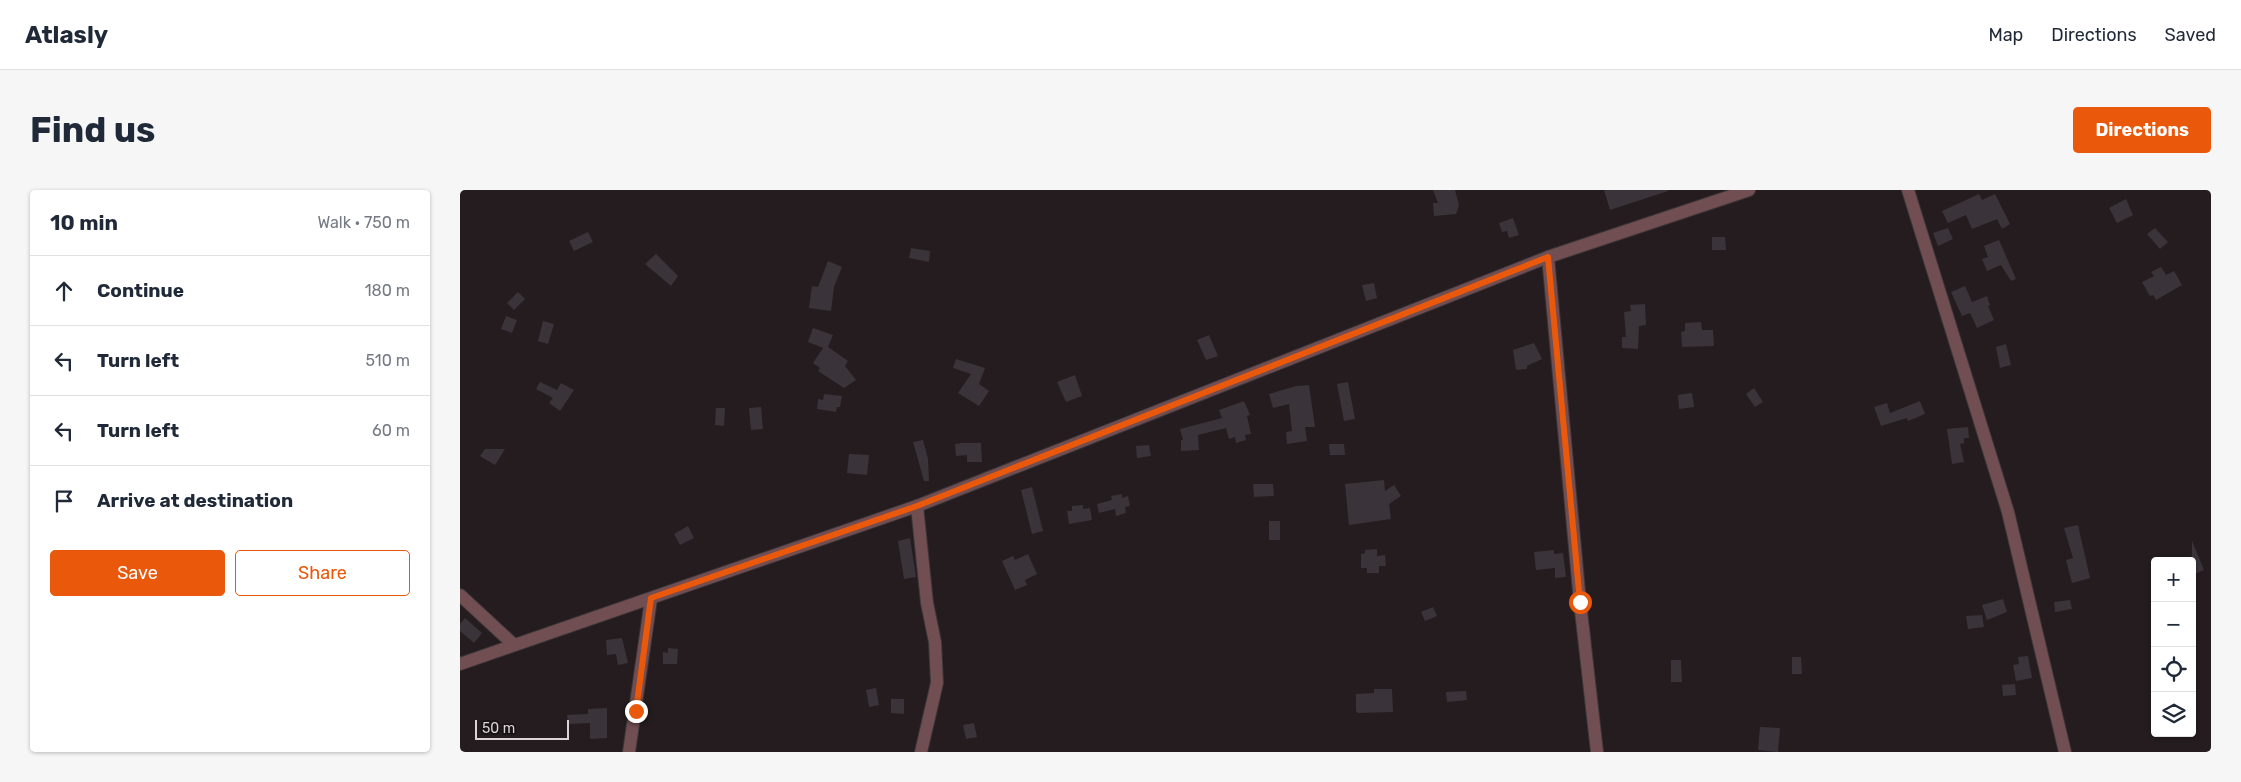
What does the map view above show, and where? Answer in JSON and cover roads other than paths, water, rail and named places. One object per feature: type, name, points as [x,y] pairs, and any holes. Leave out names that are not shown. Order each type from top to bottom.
[{"type":"street","points":[[460,664],[513,644],[917,506],[1548,257],[1749,190]]},
{"type":"street","points":[[1908,190],[2008,512],[2066,752]]},
{"type":"street","points":[[1548,257],[1580,602],[1597,752]]},
{"type":"street","points":[[917,506],[927,604],[935,642],[937,683],[921,752]]},
{"type":"street","points":[[460,595],[513,644]]},
{"type":"street","points":[[629,752],[651,598]]}]
